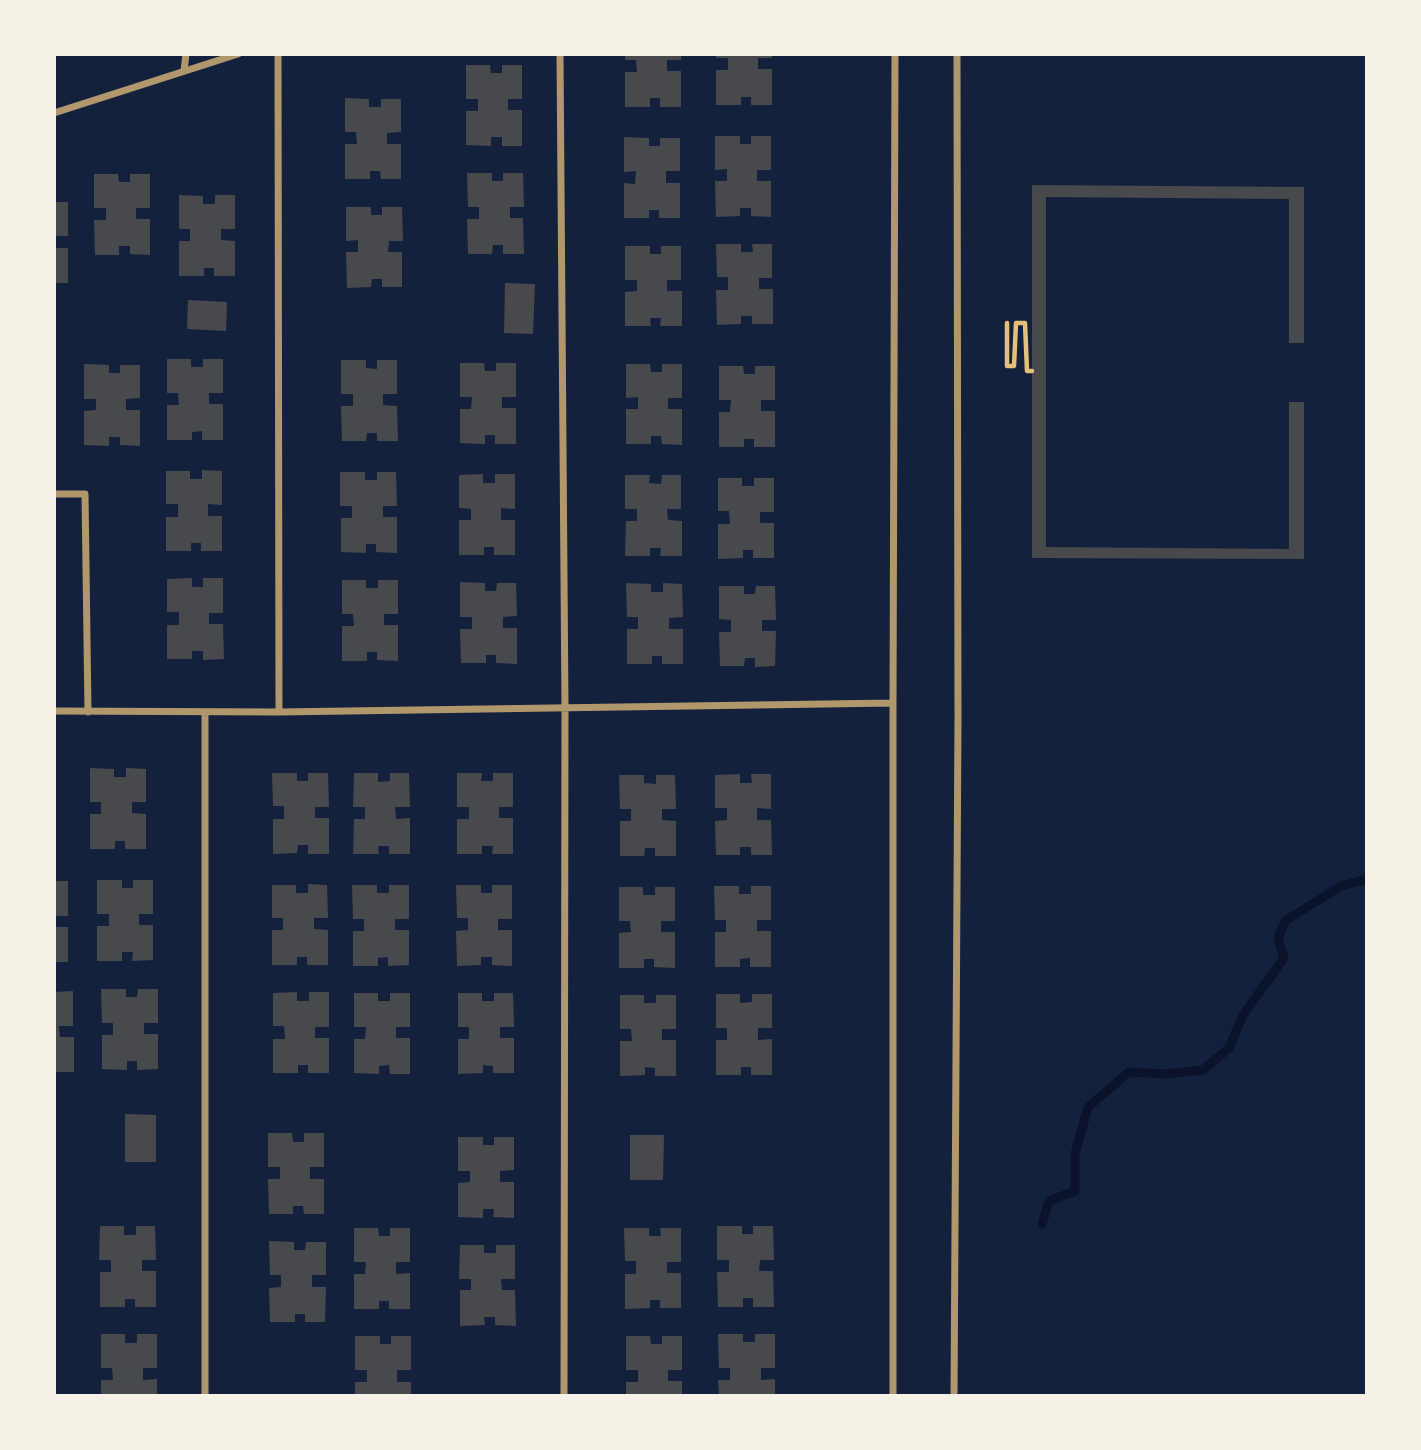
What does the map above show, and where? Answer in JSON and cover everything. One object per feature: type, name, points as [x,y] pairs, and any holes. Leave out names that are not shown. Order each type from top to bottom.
[{"type":"street","points":[[184,71],[186,54]]},
{"type":"street","points":[[54,113],[238,54]]},
{"type":"street","points":[[278,54],[279,712]]},
{"type":"street","points":[[560,54],[565,707],[564,1396]]},
{"type":"street","points":[[893,1396],[895,54]]},
{"type":"street","points":[[954,1396],[958,718],[957,54]]},
{"type":"street","points":[[54,494],[85,494],[88,712]]},
{"type":"street","points":[[54,712],[279,712],[893,703]]},
{"type":"street","points":[[205,712],[205,1396]]},
{"type":"path","points":[[1007,323],[1007,366],[1014,366],[1016,323],[1025,323],[1027,371],[1032,371]]},
{"type":"building","points":[[625,54],[681,54],[681,60],[667,60],[667,71],[681,71],[681,107],[660,107],[660,98],[650,98],[650,107],[625,107],[625,72],[637,72],[636,60],[625,60]]},
{"type":"building","points":[[716,54],[772,54],[772,58],[758,58],[758,69],[772,69],[772,105],[751,105],[751,97],[741,97],[741,105],[716,105],[716,70],[728,70],[728,58],[716,58]]},
{"type":"building","points":[[466,65],[490,65],[491,73],[502,73],[502,65],[522,65],[522,99],[508,99],[508,110],[522,110],[522,146],[502,146],[502,137],[491,137],[491,146],[466,145],[466,111],[478,111],[478,99],[466,99]]},
{"type":"building","points":[[345,98],[369,99],[369,107],[381,107],[381,99],[401,99],[401,132],[387,133],[387,144],[401,144],[401,179],[381,179],[380,171],[370,171],[370,179],[345,179],[345,144],[357,144],[356,132],[345,132]]},
{"type":"building","points":[[715,136],[740,136],[740,144],[751,144],[751,136],[771,136],[771,170],[757,170],[757,181],[771,181],[771,217],[751,216],[751,208],[740,208],[740,216],[716,217],[715,181],[727,181],[727,169],[715,170]]},
{"type":"building","points":[[624,137],[649,138],[649,146],[660,146],[660,138],[680,138],[680,171],[666,171],[666,183],[680,183],[680,218],[659,218],[659,210],[649,210],[649,218],[624,218],[624,183],[635,184],[636,171],[624,172]]},
{"type":"building","points":[[467,173],[492,173],[492,181],[503,181],[503,173],[523,173],[524,207],[510,207],[510,218],[523,218],[524,254],[503,254],[503,245],[493,245],[492,254],[468,254],[467,219],[479,219],[479,207],[468,207]]},
{"type":"building","points":[[94,174],[118,174],[119,182],[130,182],[130,174],[150,174],[150,208],[136,208],[136,219],[150,219],[150,255],[130,254],[130,246],[119,246],[119,255],[95,255],[94,220],[106,220],[106,208],[94,208]]},
{"type":"building","points":[[1032,185],[1304,187],[1304,343],[1289,343],[1289,199],[1046,197],[1046,547],[1289,549],[1289,402],[1304,402],[1304,559],[1032,558]]},
{"type":"building","points":[[179,195],[203,196],[203,204],[215,204],[215,195],[235,195],[235,229],[221,229],[221,240],[235,241],[235,276],[214,276],[214,268],[204,268],[204,276],[179,276],[179,241],[190,241],[190,229],[179,229]]},
{"type":"building","points":[[54,202],[68,202],[68,236],[54,236]]},
{"type":"building","points":[[346,207],[371,207],[371,215],[382,215],[382,207],[402,207],[403,241],[389,241],[388,252],[402,252],[402,287],[382,287],[382,279],[372,279],[371,287],[347,288],[346,252],[358,252],[358,240],[346,241]]},
{"type":"building","points":[[716,244],[741,244],[741,252],[753,252],[752,244],[772,244],[772,278],[759,278],[759,289],[773,289],[773,324],[752,324],[752,316],[741,316],[741,324],[717,325],[716,290],[728,290],[728,277],[717,277]]},
{"type":"building","points":[[625,246],[650,246],[650,254],[661,254],[661,246],[681,246],[681,280],[667,280],[667,291],[682,291],[682,326],[660,326],[661,318],[650,318],[651,326],[625,326],[625,292],[637,291],[637,280],[625,280]]},
{"type":"building","points":[[54,248],[68,248],[68,283],[54,283]]},
{"type":"building","points":[[505,283],[535,284],[533,334],[504,333]]},
{"type":"building","points":[[188,300],[227,302],[226,331],[187,329]]},
{"type":"building","points":[[167,359],[191,359],[191,367],[203,367],[203,359],[223,359],[223,393],[209,393],[209,404],[223,404],[223,440],[202,440],[202,431],[192,432],[192,440],[167,440],[167,405],[179,405],[178,393],[167,393]]},
{"type":"building","points":[[341,360],[366,360],[366,368],[377,369],[377,360],[397,360],[397,394],[383,394],[383,405],[397,406],[398,441],[377,441],[377,433],[367,433],[366,441],[342,441],[341,406],[353,406],[353,394],[341,394]]},
{"type":"building","points":[[460,363],[484,363],[485,371],[496,371],[496,363],[516,363],[516,397],[502,397],[502,408],[516,408],[516,444],[495,444],[495,435],[485,435],[485,444],[460,443],[460,409],[471,409],[472,397],[460,397]]},
{"type":"building","points":[[84,364],[109,365],[109,373],[120,373],[120,365],[140,365],[140,398],[126,399],[126,410],[140,410],[140,446],[120,445],[120,437],[109,437],[109,446],[84,445],[84,411],[96,410],[96,399],[84,399]]},
{"type":"building","points":[[626,364],[650,364],[651,372],[662,372],[662,364],[682,364],[682,398],[668,398],[668,409],[682,409],[682,445],[662,444],[661,436],[651,436],[651,444],[626,444],[626,409],[638,409],[638,397],[626,398]]},
{"type":"building","points":[[719,366],[743,366],[744,374],[755,374],[755,366],[775,366],[775,400],[761,400],[761,411],[775,411],[775,447],[754,447],[754,439],[744,439],[744,447],[719,447],[719,412],[730,412],[731,400],[719,400]]},
{"type":"building","points":[[202,470],[222,471],[222,505],[208,504],[208,516],[222,516],[222,551],[201,551],[201,543],[191,543],[191,551],[166,551],[166,517],[178,517],[178,504],[166,504],[166,471],[190,471],[190,479],[202,479]]},
{"type":"building","points":[[340,472],[365,472],[365,480],[377,480],[377,472],[396,472],[397,506],[383,506],[383,517],[397,517],[397,553],[376,552],[376,544],[366,544],[366,553],[341,552],[341,518],[352,518],[352,506],[340,506]]},
{"type":"building","points":[[483,474],[483,483],[495,483],[495,474],[515,474],[515,509],[501,508],[501,520],[515,520],[515,555],[494,555],[494,547],[484,547],[484,555],[459,555],[459,520],[471,520],[471,509],[459,508],[459,475]]},
{"type":"building","points":[[625,475],[650,475],[649,483],[661,484],[662,475],[681,475],[681,509],[667,509],[668,520],[682,521],[682,556],[660,556],[661,548],[650,548],[650,556],[625,556],[626,521],[637,521],[637,509],[625,509]]},
{"type":"building","points":[[718,478],[742,478],[742,486],[754,486],[754,478],[774,478],[774,512],[760,512],[760,523],[774,523],[774,558],[753,558],[753,550],[743,550],[743,558],[718,559],[718,524],[730,524],[729,511],[718,511]]},
{"type":"building","points":[[192,578],[192,587],[203,587],[203,578],[223,578],[223,613],[209,613],[209,624],[223,624],[224,659],[203,660],[203,651],[192,651],[192,659],[167,659],[167,625],[179,625],[179,612],[167,612],[167,579]]},
{"type":"building","points":[[342,580],[366,580],[366,588],[378,588],[378,580],[398,580],[398,614],[384,614],[384,625],[398,625],[398,661],[377,660],[377,652],[367,652],[367,661],[342,661],[342,626],[354,626],[353,614],[342,614]]},
{"type":"building","points":[[460,582],[485,583],[485,591],[496,591],[497,583],[516,583],[517,616],[503,617],[503,628],[517,628],[517,664],[496,663],[496,655],[486,655],[486,663],[461,663],[460,629],[472,629],[472,617],[460,617]]},
{"type":"building","points":[[626,583],[651,584],[651,592],[663,592],[663,583],[682,584],[683,617],[669,618],[669,629],[683,629],[683,664],[662,664],[662,656],[652,656],[652,664],[627,664],[627,629],[638,629],[638,617],[627,617]]},
{"type":"building","points":[[719,586],[744,586],[744,594],[755,594],[756,586],[775,586],[776,620],[762,620],[762,631],[776,631],[775,666],[755,667],[755,658],[745,658],[744,666],[720,666],[719,632],[731,632],[731,620],[719,619]]},
{"type":"building","points":[[90,768],[114,769],[114,777],[126,777],[126,768],[146,769],[146,802],[132,802],[132,813],[146,814],[146,849],[125,849],[125,841],[115,841],[115,849],[90,849],[90,814],[101,814],[101,802],[90,802]]},
{"type":"building","points":[[272,773],[297,773],[297,781],[308,781],[308,773],[328,773],[329,807],[315,807],[315,818],[329,818],[329,854],[308,854],[308,845],[298,845],[297,853],[273,854],[273,819],[284,819],[284,806],[273,806]]},
{"type":"building","points":[[354,773],[378,773],[378,782],[390,781],[390,773],[409,773],[410,807],[395,807],[396,819],[410,818],[410,854],[389,854],[389,846],[378,846],[379,854],[353,854],[354,819],[365,819],[365,807],[353,807]]},
{"type":"building","points":[[457,773],[482,773],[481,781],[493,781],[493,773],[513,773],[513,807],[499,807],[499,818],[513,818],[513,854],[492,854],[493,846],[482,846],[482,854],[457,854],[457,819],[469,819],[469,807],[457,807]]},
{"type":"building","points":[[740,774],[740,783],[752,783],[751,774],[771,774],[771,809],[757,808],[757,820],[771,820],[772,855],[751,855],[751,847],[740,847],[740,855],[716,855],[715,821],[727,820],[727,808],[715,808],[715,775]]},
{"type":"building","points":[[619,775],[644,775],[644,783],[656,784],[656,775],[675,775],[676,809],[662,809],[662,820],[676,821],[676,856],[655,856],[655,848],[645,848],[644,856],[620,856],[620,821],[631,821],[631,809],[620,809]]},
{"type":"building","points":[[97,880],[122,880],[122,888],[133,888],[133,880],[153,880],[153,914],[139,914],[139,925],[153,925],[153,960],[132,961],[133,952],[122,952],[122,961],[97,961],[97,926],[109,926],[109,914],[97,914]]},
{"type":"building","points":[[54,881],[68,881],[68,916],[54,916]]},
{"type":"building","points":[[308,884],[327,885],[328,918],[314,918],[314,929],[328,930],[328,965],[307,965],[307,957],[297,957],[297,965],[272,965],[272,930],[283,930],[283,918],[272,918],[272,885],[296,885],[296,893],[308,893]]},
{"type":"building","points":[[352,885],[377,885],[377,893],[389,893],[389,885],[409,885],[409,919],[395,919],[395,930],[409,930],[409,965],[388,966],[388,957],[378,958],[378,966],[353,966],[353,931],[364,931],[364,919],[353,919]]},
{"type":"building","points":[[456,885],[481,885],[481,893],[492,893],[492,885],[512,885],[512,919],[498,919],[498,930],[512,930],[512,966],[492,965],[492,957],[481,957],[481,965],[457,966],[456,931],[468,930],[468,918],[457,918]]},
{"type":"building","points":[[714,886],[739,886],[739,894],[751,894],[751,886],[771,886],[771,920],[757,920],[757,931],[771,931],[771,967],[750,967],[750,958],[740,959],[740,967],[715,967],[715,932],[726,932],[726,920],[715,920]]},
{"type":"building","points":[[619,887],[643,887],[643,895],[655,895],[655,887],[675,887],[675,921],[661,921],[661,932],[675,932],[675,968],[654,967],[654,959],[644,959],[644,968],[619,968],[619,933],[631,932],[630,921],[619,921]]},
{"type":"building","points":[[54,927],[68,927],[68,962],[54,962]]},
{"type":"building","points":[[101,989],[126,989],[126,997],[137,997],[138,989],[158,989],[158,1023],[144,1023],[144,1034],[158,1034],[158,1069],[137,1070],[137,1061],[127,1061],[127,1070],[102,1069],[102,1035],[113,1035],[113,1023],[102,1023]]},
{"type":"building","points":[[73,991],[73,1026],[59,1026],[60,1037],[74,1037],[74,1072],[54,1072],[54,992]]},
{"type":"building","points":[[297,992],[297,1001],[309,1001],[309,992],[329,992],[329,1027],[315,1027],[315,1038],[329,1038],[329,1073],[308,1073],[308,1065],[298,1065],[298,1073],[273,1073],[273,1039],[285,1039],[284,1026],[273,1026],[273,993]]},
{"type":"building","points":[[354,993],[378,993],[378,1001],[390,1001],[390,993],[410,993],[410,1027],[396,1027],[396,1038],[410,1038],[410,1074],[390,1074],[389,1065],[379,1066],[379,1074],[354,1073],[354,1039],[365,1039],[366,1027],[354,1027]]},
{"type":"building","points":[[458,993],[482,993],[482,1001],[494,1001],[494,993],[513,993],[514,1027],[500,1027],[500,1038],[514,1038],[514,1073],[493,1073],[493,1066],[483,1065],[483,1073],[458,1074],[458,1039],[469,1039],[469,1027],[458,1027]]},
{"type":"building","points":[[716,994],[740,994],[740,1003],[752,1002],[752,994],[772,994],[772,1028],[758,1028],[758,1040],[772,1039],[772,1075],[751,1075],[751,1067],[741,1067],[741,1075],[716,1075],[716,1040],[727,1040],[727,1028],[716,1028]]},
{"type":"building","points":[[620,995],[644,995],[644,1003],[656,1003],[656,995],[676,995],[676,1029],[662,1029],[662,1040],[676,1040],[676,1076],[655,1076],[655,1068],[645,1067],[645,1075],[620,1076],[620,1041],[632,1041],[631,1029],[620,1029]]},
{"type":"building","points":[[125,1114],[156,1115],[156,1162],[125,1162]]},
{"type":"building","points":[[268,1133],[292,1133],[293,1142],[304,1142],[304,1133],[324,1133],[324,1167],[310,1167],[310,1179],[324,1179],[324,1214],[304,1214],[303,1206],[293,1206],[293,1214],[269,1214],[268,1179],[280,1179],[280,1167],[268,1167]]},
{"type":"building","points":[[630,1135],[664,1135],[663,1180],[630,1180]]},
{"type":"building","points":[[458,1137],[483,1137],[483,1145],[494,1145],[494,1137],[514,1137],[514,1170],[500,1171],[500,1182],[514,1182],[514,1218],[493,1217],[494,1209],[483,1209],[483,1218],[458,1217],[458,1183],[470,1182],[470,1171],[458,1171]]},
{"type":"building","points":[[100,1226],[124,1226],[124,1235],[136,1235],[136,1226],[155,1226],[156,1260],[142,1260],[142,1271],[156,1271],[156,1307],[135,1307],[135,1299],[125,1299],[125,1307],[100,1307],[100,1272],[111,1272],[111,1260],[99,1260]]},
{"type":"building","points":[[717,1226],[742,1226],[742,1234],[753,1234],[753,1226],[773,1226],[774,1260],[760,1260],[759,1271],[773,1271],[774,1307],[753,1307],[753,1298],[743,1298],[743,1307],[718,1307],[717,1272],[729,1272],[729,1260],[717,1260]]},
{"type":"building","points":[[354,1228],[378,1228],[379,1236],[390,1236],[390,1228],[410,1228],[410,1262],[396,1262],[396,1274],[410,1273],[410,1309],[389,1309],[389,1301],[379,1301],[379,1309],[354,1309],[354,1274],[365,1274],[366,1262],[354,1262]]},
{"type":"building","points":[[624,1228],[649,1228],[649,1236],[661,1236],[660,1228],[681,1228],[681,1262],[667,1262],[667,1273],[681,1273],[681,1308],[660,1308],[660,1300],[650,1300],[650,1308],[625,1309],[625,1274],[636,1274],[636,1261],[625,1261]]},
{"type":"building","points":[[269,1241],[294,1242],[294,1250],[305,1250],[306,1242],[326,1242],[326,1275],[312,1275],[312,1287],[326,1287],[325,1322],[305,1322],[305,1314],[295,1314],[295,1322],[270,1322],[269,1288],[281,1287],[281,1275],[270,1275]]},
{"type":"building","points":[[460,1245],[484,1245],[484,1253],[496,1253],[496,1245],[515,1245],[515,1279],[501,1279],[502,1290],[515,1290],[516,1326],[495,1325],[495,1317],[484,1317],[485,1325],[460,1326],[460,1290],[471,1290],[471,1279],[459,1279]]},
{"type":"building","points":[[101,1334],[125,1334],[125,1343],[137,1343],[137,1334],[157,1334],[157,1368],[143,1368],[143,1380],[157,1379],[157,1396],[101,1396],[101,1380],[113,1380],[112,1368],[101,1368]]},
{"type":"building","points":[[718,1334],[743,1334],[743,1342],[755,1342],[755,1334],[775,1334],[775,1368],[761,1368],[761,1380],[775,1379],[775,1396],[719,1396],[718,1380],[730,1380],[730,1368],[719,1368]]},
{"type":"building","points":[[355,1336],[380,1336],[380,1344],[391,1344],[391,1336],[411,1336],[411,1370],[397,1370],[397,1382],[411,1382],[411,1396],[355,1396],[355,1382],[367,1382],[367,1370],[355,1370]]},
{"type":"building","points":[[626,1336],[650,1336],[651,1344],[662,1344],[662,1336],[682,1336],[682,1370],[668,1370],[668,1381],[682,1381],[682,1396],[626,1396],[626,1382],[638,1382],[638,1370],[626,1370]]},
{"type":"waterway","points":[[1042,1224],[1049,1201],[1075,1191],[1075,1154],[1088,1107],[1129,1072],[1164,1074],[1203,1070],[1229,1048],[1243,1015],[1284,958],[1278,938],[1285,921],[1341,886],[1367,879]]}]
